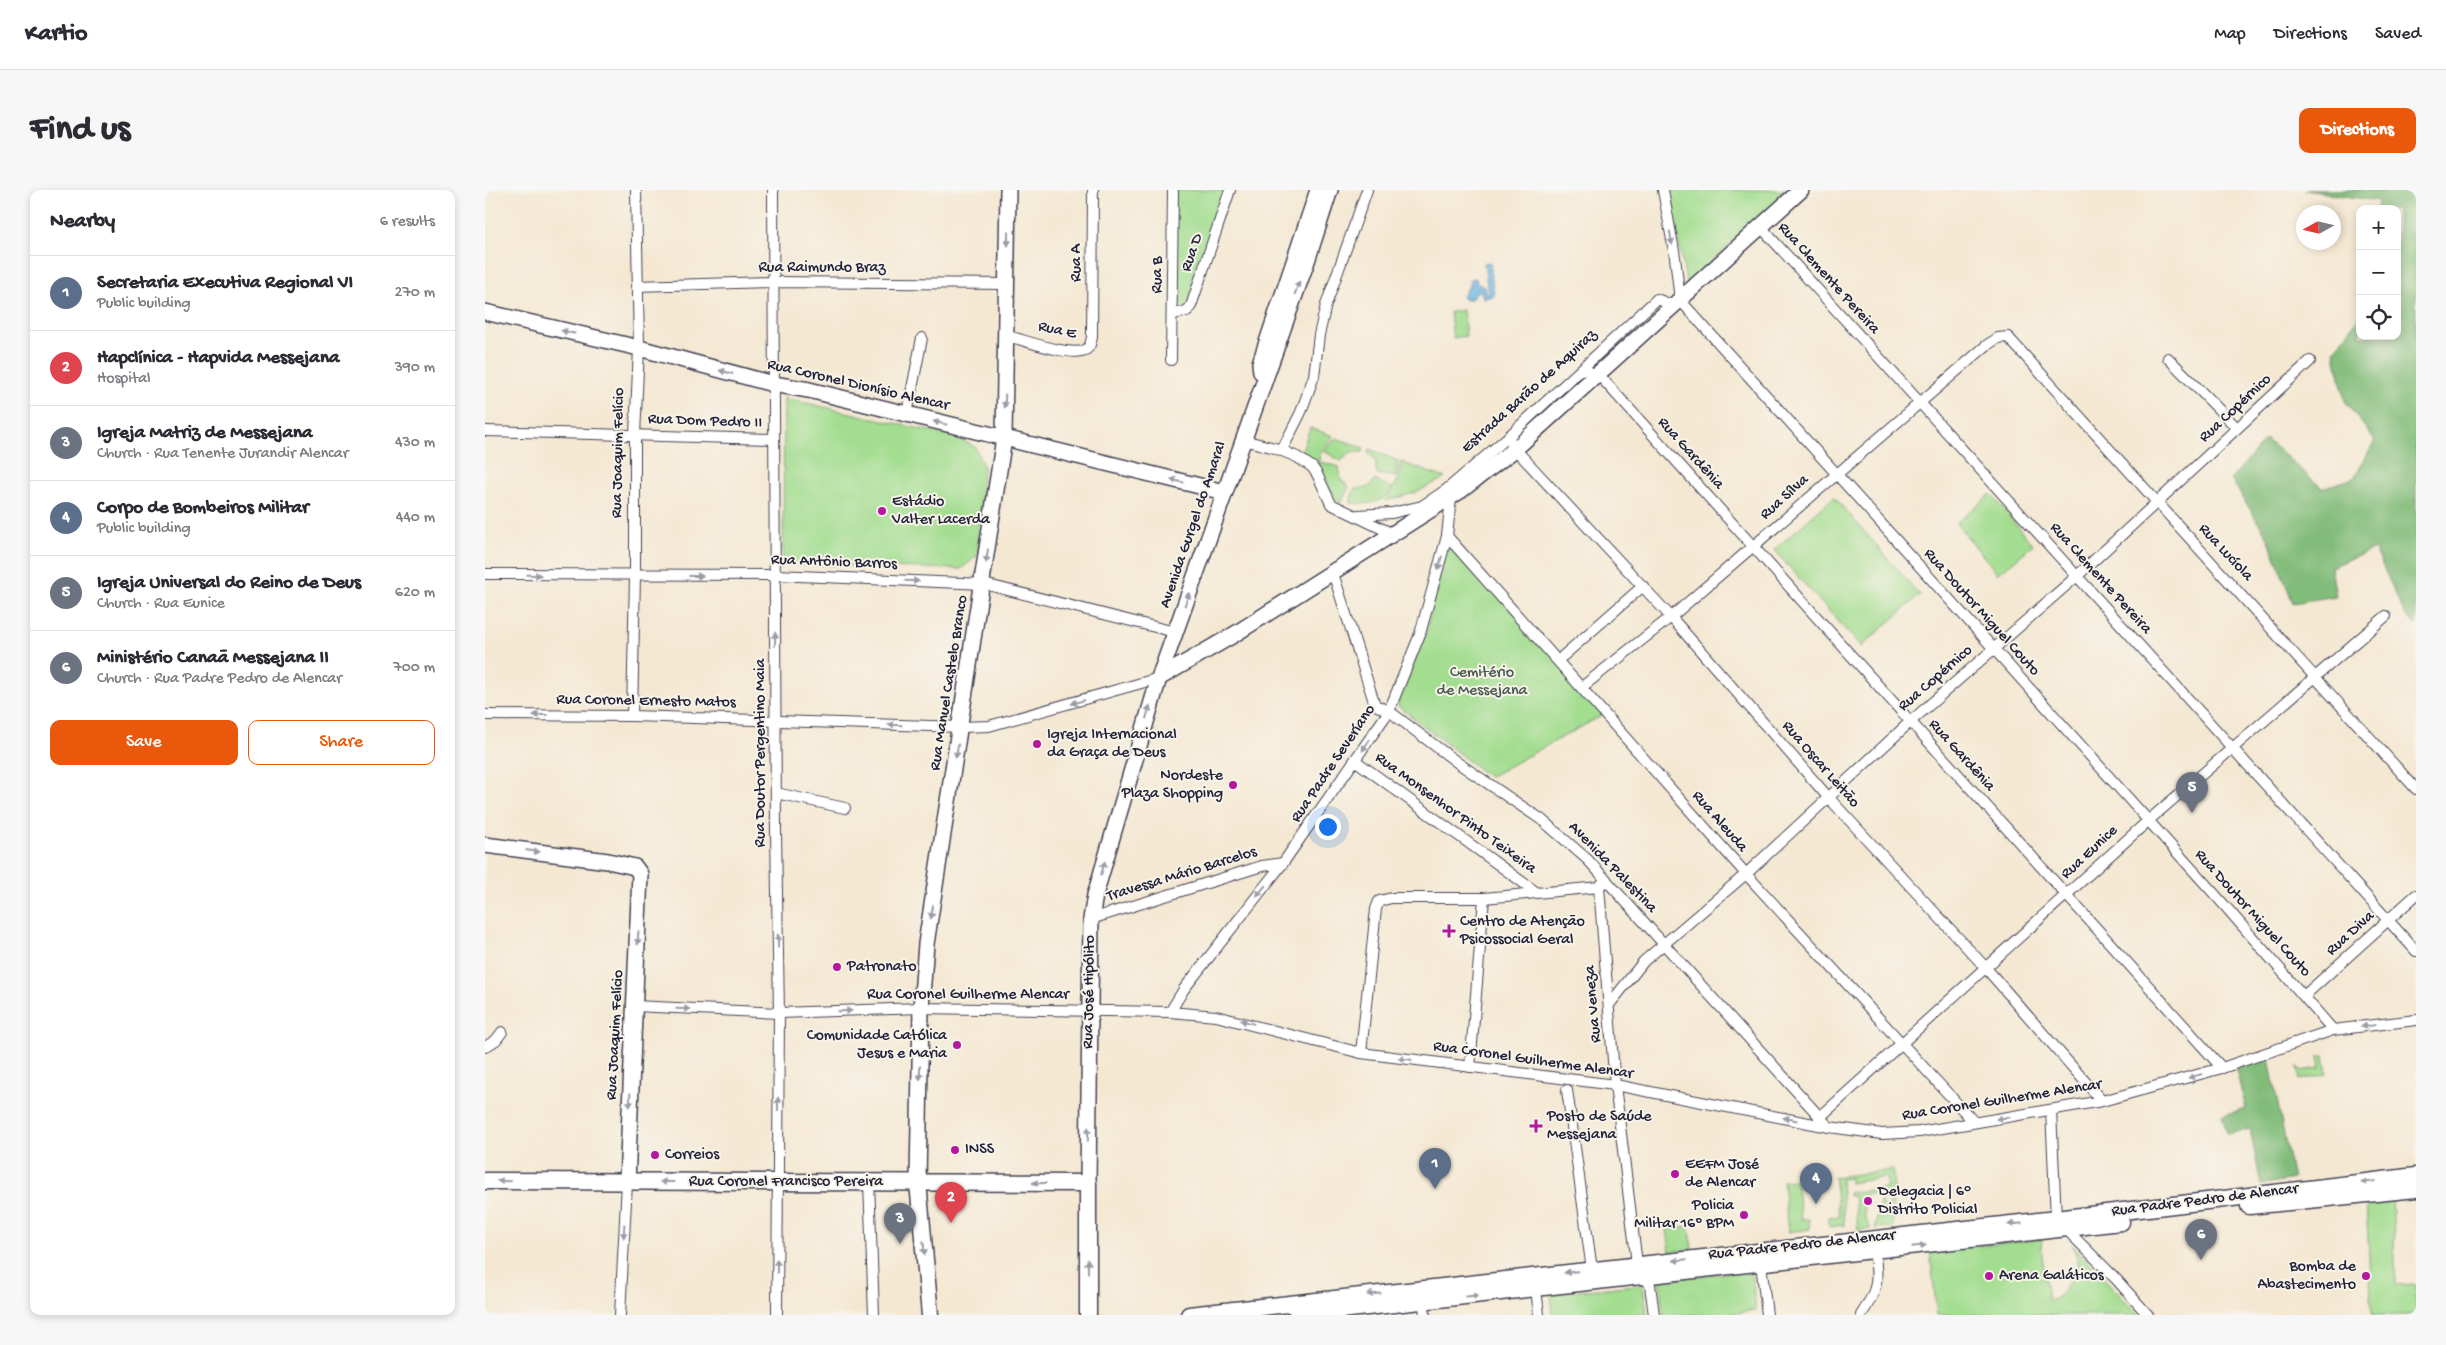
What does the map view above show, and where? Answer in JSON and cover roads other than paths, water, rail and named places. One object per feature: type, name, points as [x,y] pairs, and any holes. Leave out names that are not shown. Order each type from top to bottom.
[{"type":"main road","name":"Rua Padre Pedro de Alencar","points":[[1189,1315],[1424,1302],[1592,1270],[1641,1270],[1761,1263],[1836,1249],[1874,1251],[2061,1225],[2343,1190],[2416,1176]]},
{"type":"main road","name":"Rua Coronel Francisco Pereira","points":[[485,1181],[1088,1183]]},
{"type":"main road","points":[[918,1182],[931,1315]]},
{"type":"main road","name":"Rua José Hipólito","points":[[1088,1183],[1088,1315]]},
{"type":"main road","name":"Rua Padre Pedro de Alencar","points":[[2343,1190],[2416,1189]]},
{"type":"main road","name":"Rua Padre Pedro de Alencar","points":[[1297,1315],[1536,1290],[1641,1270],[2061,1225]]},
{"type":"street","name":"Rua Joaquim Felício","points":[[632,716],[635,576],[635,434],[639,348],[636,286],[636,190]]},
{"type":"street","name":"Rua Doutor Pergentino Maia","points":[[773,190],[773,439],[776,575],[775,720],[779,1012],[777,1315]]},
{"type":"street","name":"Rua Manuel Castelo Branco","points":[[918,1182],[921,1008],[926,944],[961,727],[1004,438],[1008,190]]},
{"type":"street","name":"Rua A","points":[[1092,337],[1093,190]]},
{"type":"street","name":"Rua B","points":[[1171,360],[1173,190]]},
{"type":"street","name":"Rua D","points":[[1173,314],[1187,311],[1191,306],[1230,190]]},
{"type":"street","name":"Avenida Gurgel do Amaral","points":[[1263,383],[1260,363],[1318,190]]},
{"type":"street","name":"Avenida Gurgel do Amaral","points":[[1159,678],[1330,190]]},
{"type":"street","points":[[1282,450],[1301,412],[1314,376],[1319,335],[1326,305],[1367,190]]},
{"type":"street","points":[[1663,190],[1675,257],[1677,303]]},
{"type":"street","name":"Estrada Barão de Aquiraz","points":[[1159,678],[1333,573],[1451,498],[1466,481],[1512,443],[1565,404],[1801,190]]},
{"type":"street","name":"Rua Clemente Pereira","points":[[1761,227],[2231,749],[2416,951]]},
{"type":"street","name":"Rua Raimundo Braz","points":[[636,286],[773,282],[1007,284]]},
{"type":"street","name":"Estrada Barão de Aquiraz","points":[[1512,443],[1548,401],[1657,298],[1677,303]]},
{"type":"street","name":"Rua Doutor Miguel Couto","points":[[1677,303],[1836,473],[2149,820],[2305,995],[2333,1030]]},
{"type":"street","name":"Rua Coronel Dionísio Alencar","points":[[485,312],[639,348],[773,384],[809,390],[1224,492]]},
{"type":"street","name":"Rua E","points":[[1007,336],[1076,352],[1089,347],[1092,337]]},
{"type":"street","points":[[907,414],[922,338]]},
{"type":"street","name":"Rua Sílva","points":[[1581,687],[1671,617],[1987,345],[1998,338],[2010,338]]},
{"type":"street","name":"Rua Lucíola","points":[[2010,338],[2416,789]]},
{"type":"street","points":[[2168,358],[2237,428]]},
{"type":"street","name":"Rua Copérnico","points":[[1609,1005],[1634,972],[1746,874],[1910,722],[2077,576],[2310,361]]},
{"type":"street","points":[[1582,370],[1598,374]]},
{"type":"street","name":"Rua Gardênia","points":[[1598,374],[2222,1068]]},
{"type":"street","points":[[1548,401],[1565,404]]},
{"type":"street","name":"Rua Dom Pedro II","points":[[485,431],[773,439]]},
{"type":"street","points":[[1243,440],[1282,450],[1312,467],[1331,504],[1393,534]]},
{"type":"street","name":"Rua Oscar Leitão","points":[[1512,443],[1671,617],[1828,797],[1985,967],[2102,1101]]},
{"type":"street","name":"Estrada Barão de Aquiraz","points":[[1421,506],[1446,490],[1466,481]]},
{"type":"street","name":"Rua Padre Severíano","points":[[1170,1012],[1184,989],[1283,863],[1356,762],[1389,711],[1420,634],[1447,536],[1451,498]]},
{"type":"street","points":[[1357,515],[1392,513],[1421,506]]},
{"type":"street","points":[[1413,522],[1421,506]]},
{"type":"street","name":"Rua Aleuda","points":[[1447,536],[1746,874],[1974,1122]]},
{"type":"street","name":"Avenida Palestina","points":[[1333,573],[1375,705],[1389,711],[1458,763],[1542,820],[1588,860],[1602,883],[1665,944],[1829,1127]]},
{"type":"street","name":"Rua Antônio Barros","points":[[485,574],[776,575],[983,584],[1175,632]]},
{"type":"street","points":[[1563,656],[1643,586]]},
{"type":"street","name":"Rua Eunice","points":[[1819,1118],[2149,820],[2315,675],[2386,616]]},
{"type":"street","name":"Rua Coronel Ernesto Matos","points":[[485,715],[632,716],[961,727],[989,726],[1159,678]]},
{"type":"street","name":"Rua José Hipólito","points":[[1088,1183],[1091,919],[1095,896],[1159,678]]},
{"type":"street","name":"Rua Monsenhor Pinto Teixeira","points":[[1356,762],[1536,892]]},
{"type":"street","points":[[776,793],[845,808]]},
{"type":"street","name":"Rua Joaquim Felício","points":[[485,845],[608,861],[635,867],[640,874],[641,889],[627,1182]]},
{"type":"street","name":"Travessa Mário Barcelos","points":[[1091,919],[1262,866],[1283,863]]},
{"type":"street","points":[[1361,1053],[1376,909],[1377,904],[1382,900],[1392,898],[1484,898],[1602,883]]},
{"type":"street","name":"Rua Veneza","points":[[1602,883],[1615,1086],[1641,1270],[1650,1285],[1654,1315]]},
{"type":"street","name":"Rua Diva","points":[[2305,995],[2416,895]]},
{"type":"street","points":[[1470,1067],[1484,898]]},
{"type":"street","name":"Rua Coronel Guilherme Alencar","points":[[634,1006],[779,1012],[921,1008],[1170,1012],[1231,1018],[1324,1045],[1361,1053],[1615,1086],[1829,1127],[1882,1134],[1919,1132],[2102,1101],[2222,1068],[2333,1030],[2416,1020]]},
{"type":"street","points":[[485,1047],[496,1040],[502,1032]]},
{"type":"street","points":[[1567,1090],[1592,1270]]},
{"type":"street","points":[[2051,1110],[2061,1225],[2116,1279],[2148,1315]]},
{"type":"street","points":[[620,1315],[627,1182]]},
{"type":"street","points":[[869,1182],[875,1315]]},
{"type":"street","points":[[1861,1315],[1872,1299],[1878,1282],[1874,1251]]},
{"type":"street","points":[[1761,1263],[1767,1315]]},
{"type":"street","points":[[1536,1290],[1539,1315]]},
{"type":"water","points":[[1490,262],[1494,296],[1483,298],[1481,291],[1477,291],[1471,299],[1465,300],[1462,297],[1470,284],[1469,280],[1476,278],[1477,283],[1484,287],[1486,295],[1488,295],[1484,263]]},
{"type":"place","name":"Estádio Valter Lacerda","points":[[882,511]]},
{"type":"place","name":"Igreja Internacional da Graça de Deus","points":[[1037,744]]},
{"type":"place","name":"Nordeste Plaza Shopping","points":[[1233,785]]},
{"type":"place","name":"Igreja Universal do Reino de Deus","points":[[2192,813]]},
{"type":"place","name":"Centro de Atenção Psicossocial Geral","points":[[1449,931]]},
{"type":"place","name":"Patronato","points":[[837,967]]},
{"type":"place","name":"Comunidade Católica Jesus e Maria","points":[[957,1045]]},
{"type":"place","name":"Posto de Saúde Messejana","points":[[1536,1126]]},
{"type":"place","name":"INSS","points":[[955,1150]]},
{"type":"place","name":"Correios","points":[[655,1155]]},
{"type":"place","name":"EEFM José de Alencar","points":[[1675,1174]]},
{"type":"place","name":"Secretaria Executiva Regional VI","points":[[1435,1189]]},
{"type":"place","name":"Delegacia | 6° Distrito Policial","points":[[1868,1201]]},
{"type":"place","name":"Corpo de Bombeiros Militar","points":[[1816,1204]]},
{"type":"place","name":"Policia Militar 16º BPM","points":[[1744,1215]]},
{"type":"place","name":"Hapclínica - Hapvida Messejana","points":[[951,1223]]},
{"type":"place","name":"Igreja Matriz de Messejana","points":[[900,1244]]},
{"type":"place","name":"Ministério Canaã Messejana II","points":[[2201,1260]]},
{"type":"place","name":"Arena Galáticos","points":[[1989,1276]]},
{"type":"place","name":"Bomba de Abastecimento","points":[[2366,1276]]},
{"type":"park label","name":"Cemitério de Messejana","points":[[1482,682]]}]
